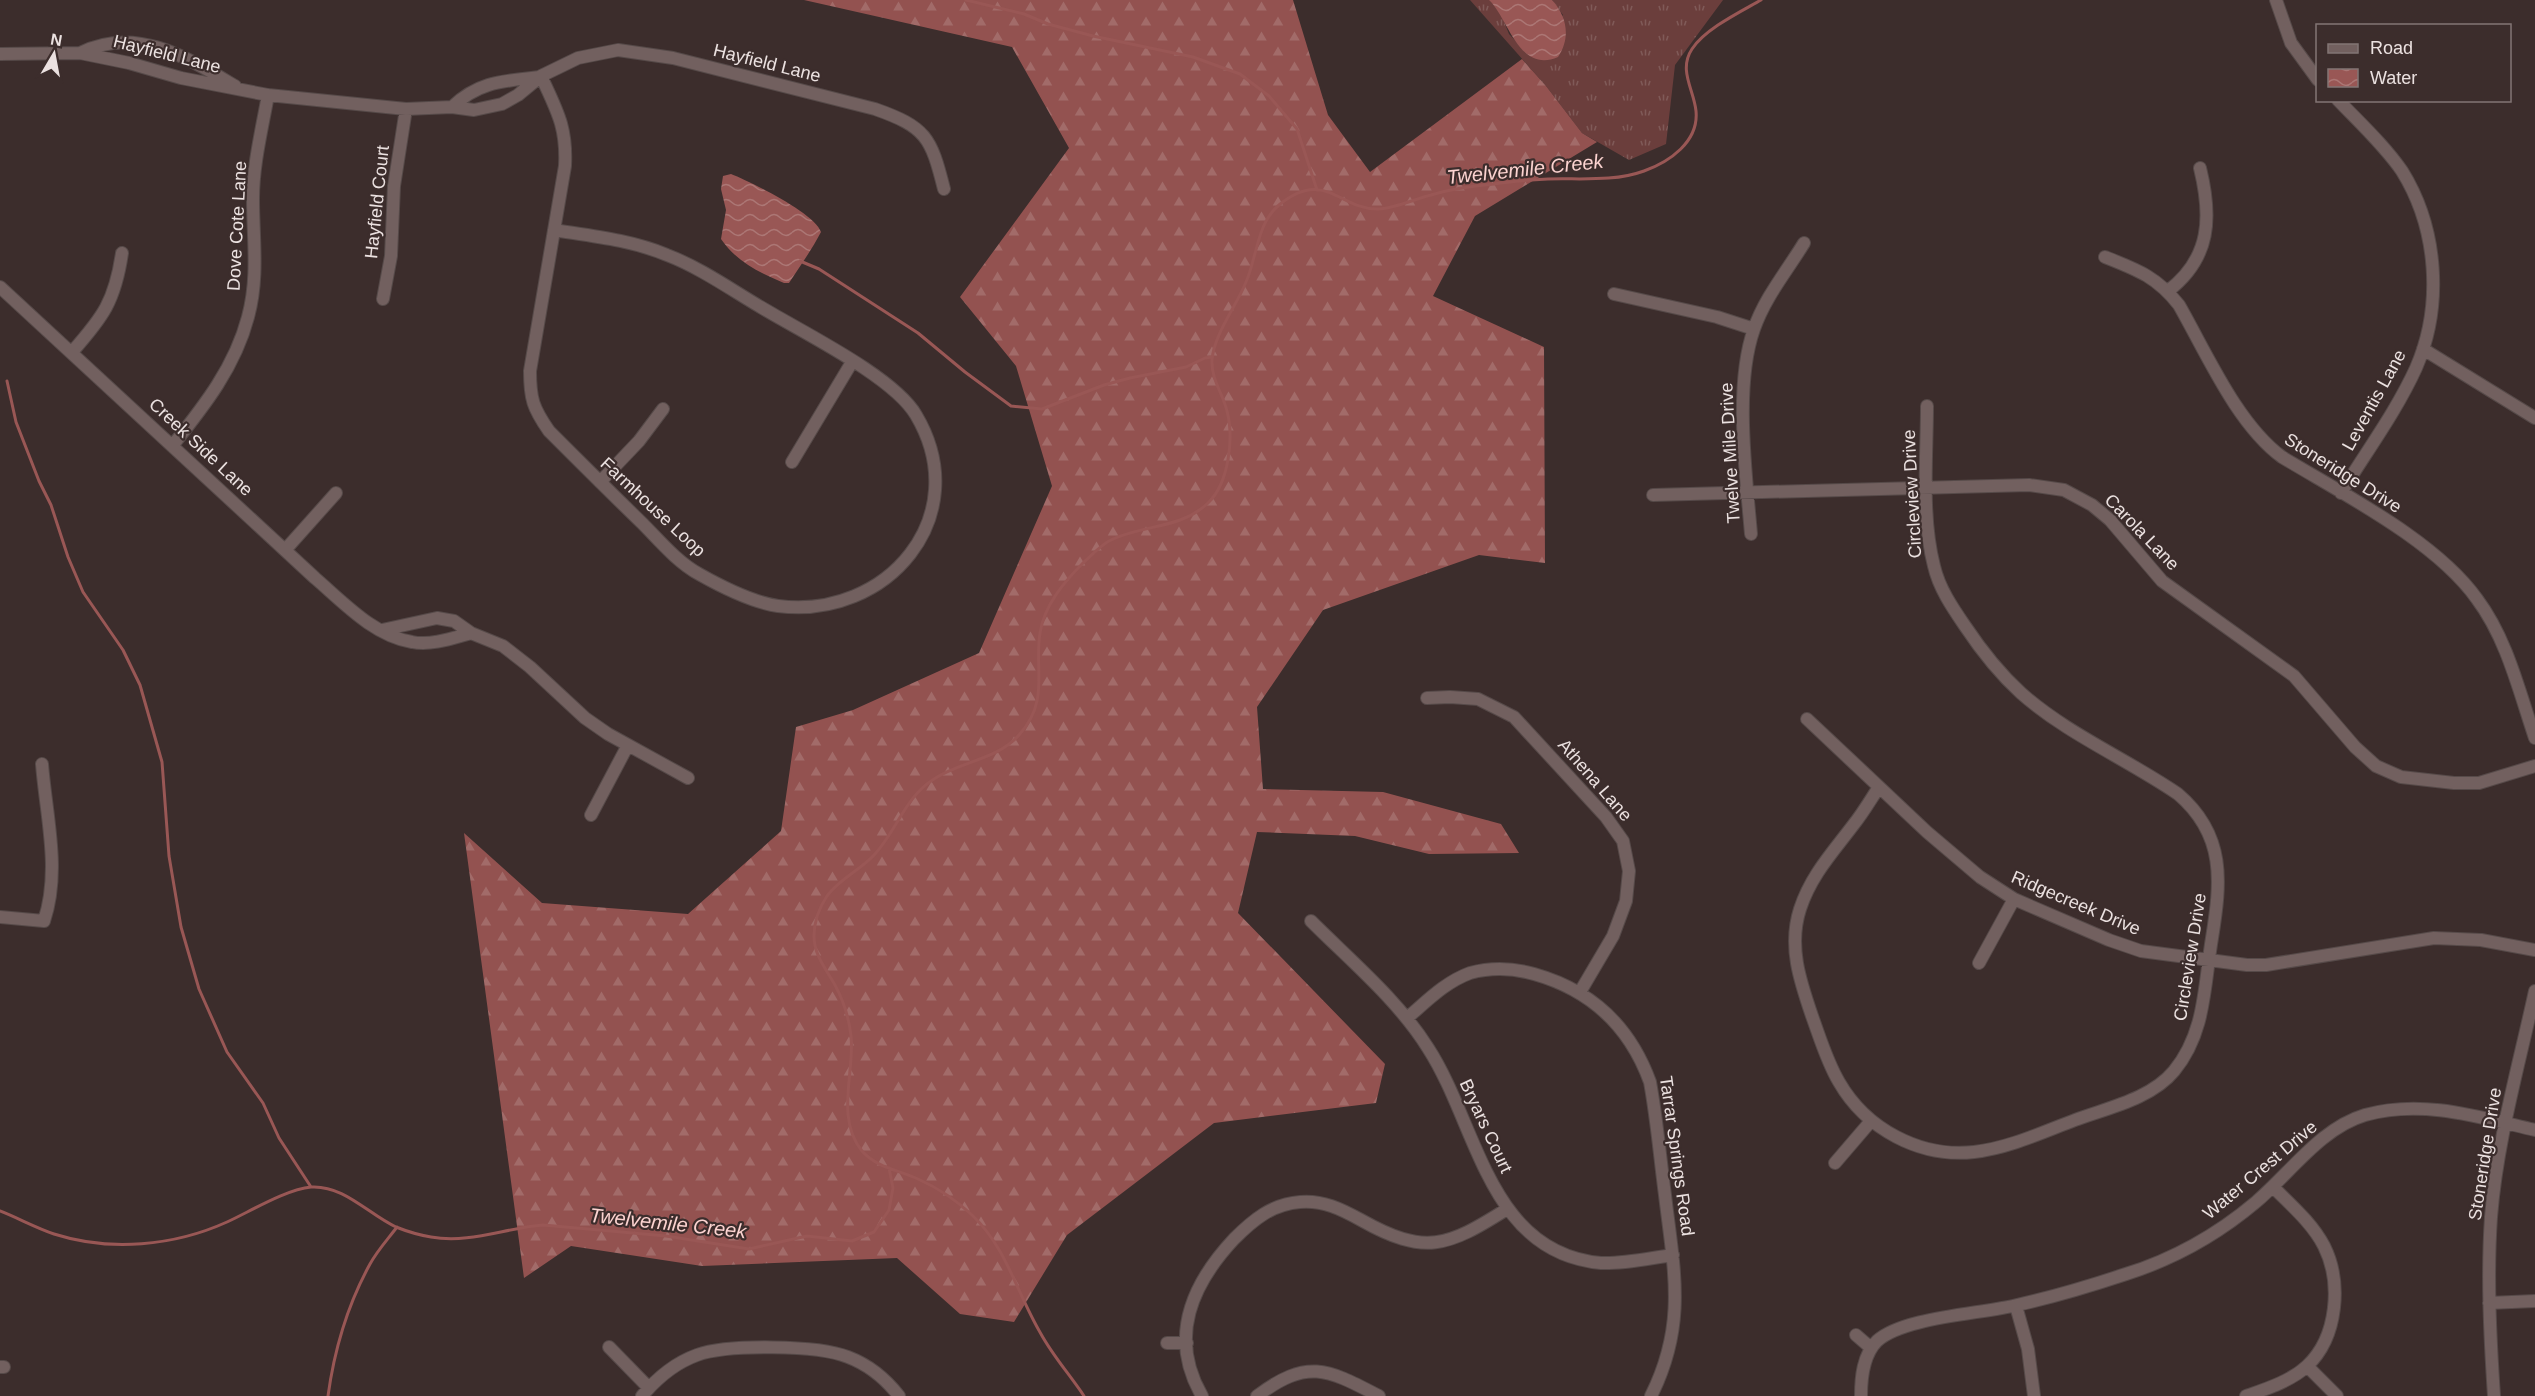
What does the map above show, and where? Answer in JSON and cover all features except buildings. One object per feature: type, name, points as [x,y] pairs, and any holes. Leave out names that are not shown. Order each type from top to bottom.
[{"type":"street","points":[[2276,0],[2291,43],[2316,77]]},
{"type":"street","name":"Hayfield Lane","points":[[80,53],[98,44],[130,42],[158,46],[192,61],[245,91]]},
{"type":"street","name":"Hayfield Lane","points":[[0,54],[80,53],[129,63],[181,78],[268,95],[406,109],[452,107],[474,110],[502,104],[518,95],[541,76],[578,58],[618,50],[673,58],[875,109],[903,119],[917,127],[935,155],[944,189]]},
{"type":"street","name":"Hayfield Lane","points":[[452,107],[467,92],[495,82],[541,76]]},
{"type":"street","name":"Farmhouse Loop","points":[[541,76],[560,116],[566,139],[566,166],[554,230],[530,371],[530,394],[534,409],[549,431],[670,551],[696,572],[756,600],[777,606],[799,607],[834,603],[856,596],[887,579],[904,564],[917,546],[931,516],[935,493],[935,469],[926,434],[915,414],[901,396],[852,362],[669,255],[631,243],[554,230]]},
{"type":"street","name":"Dove Cote Lane","points":[[173,445],[221,381],[239,344],[248,317],[256,272],[254,177],[268,95]]},
{"type":"street","name":"Leventis Lane","points":[[2340,102],[2389,154],[2411,188],[2420,207],[2429,239],[2433,281],[2430,321],[2422,349],[2400,398],[2341,493]]},
{"type":"street","name":"Hayfield Court","points":[[383,298],[391,256],[394,186],[406,109]]},
{"type":"street","points":[[2168,291],[2190,269],[2200,251],[2206,232],[2207,201],[2200,168]]},
{"type":"street","name":"Twelve Mile Drive","points":[[1751,534],[1743,394],[1747,356],[1754,329],[1773,290],[1804,243]]},
{"type":"street","points":[[72,352],[97,323],[110,303],[118,281],[122,253]]},
{"type":"street","name":"Stoneridge Drive","points":[[2105,257],[2143,272],[2168,291],[2179,305],[2256,434],[2282,457],[2415,540],[2443,561],[2478,600],[2503,646],[2535,738]]},
{"type":"street","name":"Creek Side Lane","points":[[0,287],[360,617],[382,630],[414,643],[449,640],[471,633]]},
{"type":"street","points":[[1614,294],[1717,317],[1754,329]]},
{"type":"street","points":[[2422,349],[2535,418]]},
{"type":"street","points":[[792,462],[852,362]]},
{"type":"street","name":"Circleview Drive","points":[[1879,787],[1815,875],[1800,910],[1796,938],[1798,975],[1834,1073],[1843,1089],[1870,1121],[1885,1131],[1920,1146],[1957,1153],[1976,1152],[2030,1137],[2128,1101],[2168,1077],[2194,1038],[2202,1011],[2219,886],[2212,844],[2199,816],[2178,794],[2038,707],[1999,671],[1979,647],[1941,586],[1930,547],[1927,406]]},
{"type":"street","points":[[600,482],[639,441],[663,409]]},
{"type":"street","name":"Carola Lane","points":[[1653,495],[2028,485],[2055,488],[2083,498],[2110,520],[2162,581],[2294,676],[2355,747],[2376,766],[2401,777],[2454,783],[2480,783],[2535,766]]},
{"type":"street","points":[[286,549],[336,493]]},
{"type":"street","points":[[382,630],[437,618],[454,621],[471,633],[503,646],[530,667],[585,718],[688,778]]},
{"type":"street","name":"Athena Lane","points":[[1427,698],[1468,697],[1487,702],[1514,717],[1606,817],[1623,841],[1629,871],[1626,901],[1613,936],[1580,992]]},
{"type":"street","name":"Ridgecreek Drive","points":[[1807,719],[1962,862],[2014,899],[2109,940],[2141,951],[2266,965],[2434,938],[2481,940],[2535,950]]},
{"type":"street","points":[[591,815],[628,745]]},
{"type":"street","points":[[0,917],[44,921],[51,892],[52,863],[42,764]]},
{"type":"street","points":[[1979,963],[2014,899]]},
{"type":"street","name":"Bryars Court","points":[[1311,921],[1407,1018],[1430,1050],[1507,1209],[1523,1229],[1538,1241],[1565,1255],[1584,1260],[1623,1262],[1673,1255]]},
{"type":"street","name":"Tarrar Springs Road","points":[[1407,1018],[1451,982],[1470,974],[1491,969],[1522,971],[1552,979],[1580,992],[1613,1020],[1638,1053],[1650,1082],[1676,1280],[1675,1320],[1666,1359],[1651,1396]]},
{"type":"street","name":"Stoneridge Drive","points":[[2494,1396],[2489,1303],[2492,1208],[2506,1124],[2535,991]]},
{"type":"street","name":"Water Crest Drive","points":[[1871,1348],[1887,1334],[1920,1323],[2016,1306],[2126,1274],[2162,1261],[2218,1231],[2273,1187],[2323,1139],[2354,1120],[2382,1111],[2411,1107],[2430,1108],[2535,1130]]},
{"type":"street","points":[[1835,1162],[1870,1121]]},
{"type":"street","points":[[2246,1396],[2285,1381],[2307,1366],[2318,1352],[2331,1324],[2334,1304],[2333,1273],[2318,1236],[2273,1187]]},
{"type":"street","points":[[1202,1396],[1194,1378],[1187,1343],[1189,1313],[1195,1293],[1215,1260],[1246,1227],[1270,1210],[1298,1202],[1328,1204],[1396,1238],[1425,1243],[1445,1241],[1464,1235],[1507,1209]]},
{"type":"street","points":[[2489,1303],[2535,1301]]},
{"type":"street","points":[[2016,1306],[2028,1349],[2034,1396]]},
{"type":"street","points":[[1856,1335],[1871,1348],[1863,1371],[1861,1396]]},
{"type":"street","points":[[1167,1343],[1187,1343]]},
{"type":"street","points":[[609,1347],[646,1392],[673,1368],[708,1352],[739,1348],[784,1348],[846,1356],[880,1376],[899,1396]]},
{"type":"street","points":[[2307,1366],[2337,1396]]},
{"type":"street","points":[[1257,1396],[1281,1379],[1309,1371],[1338,1375],[1379,1396]]},
{"type":"green space","points":[[804,0],[1293,0],[1328,115],[1370,172],[1522,59],[1582,133],[1597,142],[1475,216],[1433,296],[1544,347],[1545,563],[1479,555],[1323,610],[1257,707],[1263,789],[1383,792],[1501,824],[1519,853],[1429,854],[1355,836],[1257,832],[1238,913],[1385,1064],[1376,1103],[1214,1123],[1067,1235],[1014,1322],[960,1314],[897,1258],[702,1266],[571,1246],[524,1278],[464,833],[542,903],[688,914],[781,831],[796,727],[853,710],[979,653],[1052,486],[1016,366],[960,297],[1069,148],[1012,47]]},
{"type":"green space","points":[[1470,0],[1490,0],[1499,9],[1509,34],[1525,51],[1563,15],[1552,0],[1723,0],[1675,65],[1666,144],[1629,160],[1582,133],[1546,86]]},
{"type":"water","points":[[1489,0],[1552,0],[1561,13],[1566,27],[1565,42],[1558,57],[1544,60],[1533,58],[1524,51]]},
{"type":"water","points":[[731,174],[795,207],[816,224],[821,232],[789,283],[774,279],[749,265],[734,254],[721,239],[726,210],[721,189],[723,176]]},
{"type":"waterway","points":[[966,0],[1024,14],[1048,24],[1093,36],[1193,57],[1240,74],[1269,96],[1297,129],[1317,190]]},
{"type":"waterway","name":"Twelvemile Creek","points":[[1084,1396],[1046,1342],[1003,1257],[984,1228],[972,1215],[940,1190],[868,1157],[854,1138],[849,1124],[848,1110],[852,1050],[849,1023],[841,997],[821,962],[814,936],[822,905],[838,884],[863,865],[883,845],[908,804],[924,786],[945,773],[1000,750],[1019,735],[1029,722],[1038,698],[1042,623],[1056,594],[1077,569],[1109,541],[1185,518],[1197,512],[1215,494],[1225,472],[1230,434],[1227,411],[1213,374],[1214,350],[1221,330],[1246,282],[1266,221],[1279,205],[1295,194],[1309,190],[1321,190],[1366,208],[1379,209],[1470,187],[1548,179],[1621,177],[1654,167],[1680,149],[1693,132],[1696,111],[1686,65],[1692,49],[1714,28],[1761,0]]},
{"type":"waterway","points":[[800,261],[819,269],[918,333],[1011,406],[1042,409],[1104,385],[1186,367],[1212,357]]},
{"type":"waterway","points":[[7,381],[16,422],[51,505],[68,557],[83,592],[123,650],[140,685],[162,762],[169,856],[181,927],[199,989],[227,1052],[263,1103],[279,1138],[311,1187]]},
{"type":"waterway","name":"Twelvemile Creek","points":[[0,1211],[47,1232],[75,1240],[142,1244],[185,1237],[207,1230],[280,1196],[311,1187],[345,1195],[396,1227],[445,1239],[473,1237],[543,1225],[666,1236],[749,1249],[807,1236],[852,1241],[874,1232],[889,1210],[893,1188],[889,1168]]},
{"type":"waterway","points":[[328,1396],[338,1345],[355,1295],[373,1259],[397,1227]]}]
